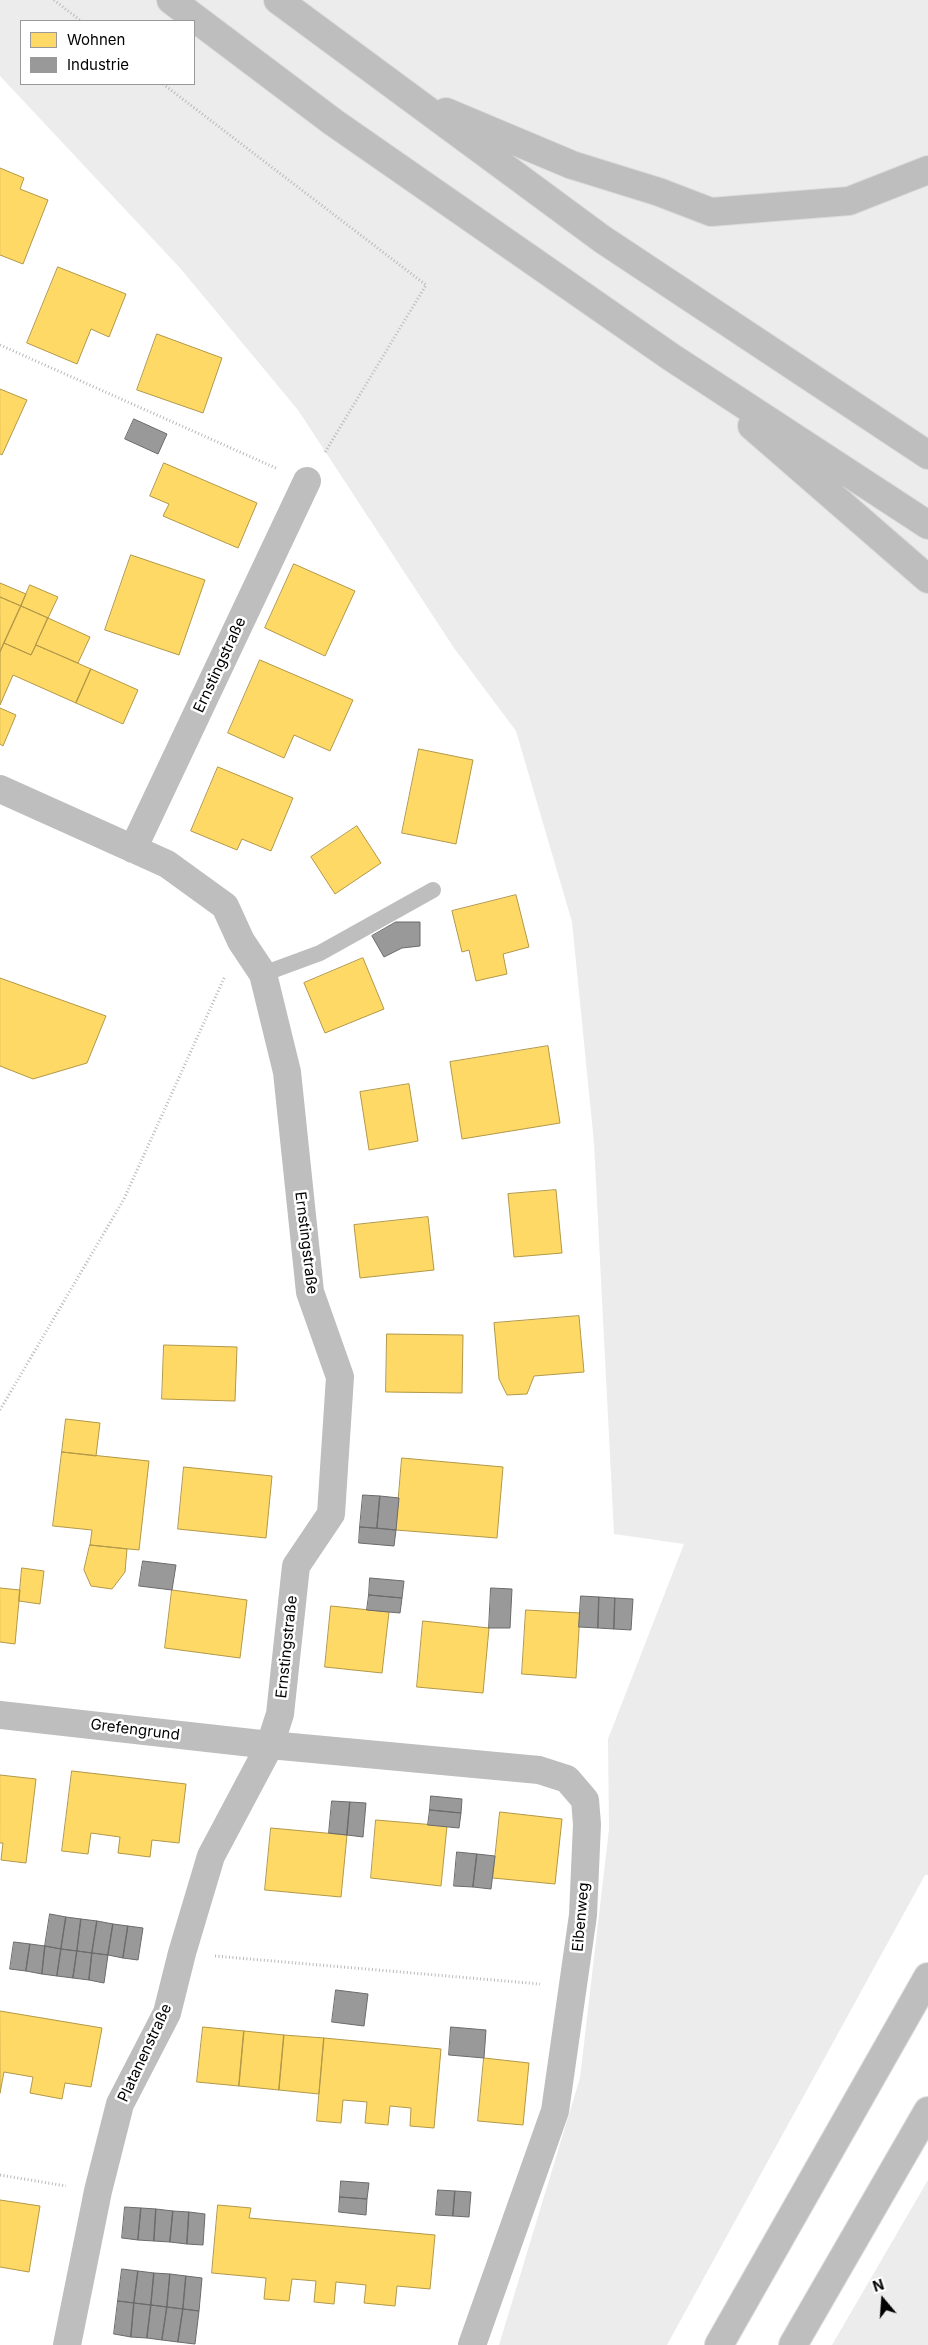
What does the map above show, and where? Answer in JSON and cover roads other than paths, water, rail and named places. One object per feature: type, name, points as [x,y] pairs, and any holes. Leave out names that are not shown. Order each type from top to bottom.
[{"type":"main road","points":[[171,0],[333,122],[672,357],[928,525]]},
{"type":"main road","points":[[278,0],[602,238],[928,455]]},
{"type":"main road","points":[[406,95],[572,165],[659,192],[711,212],[849,201],[928,170]]},
{"type":"main road","points":[[672,357],[928,579]]},
{"type":"main road","name":"Ernstingstraße","points":[[133,849],[307,482]]},
{"type":"main road","name":"Ernstingstraße","points":[[0,790],[167,864],[225,906],[241,941],[263,974],[287,1072],[310,1292],[340,1377],[331,1514],[296,1566],[280,1714],[270,1745]]},
{"type":"main road","name":"Grefengrund","points":[[0,1715],[270,1745]]},
{"type":"main road","name":"Platanenstraße","points":[[67,2345],[98,2191],[120,2104],[167,2013],[182,1953],[211,1856],[270,1745]]},
{"type":"main road","name":"Eibenweg","points":[[270,1745],[539,1770],[567,1779],[585,1800],[588,1824],[583,1915],[555,2111],[472,2345]]},
{"type":"main road","points":[[719,2345],[928,1977]]},
{"type":"main road","points":[[793,2345],[928,2110]]},
{"type":"lane","points":[[263,974],[320,953],[433,890]]}]
